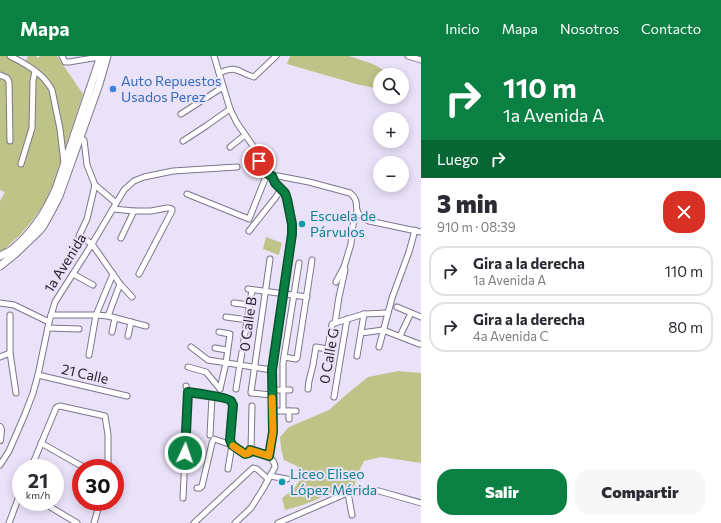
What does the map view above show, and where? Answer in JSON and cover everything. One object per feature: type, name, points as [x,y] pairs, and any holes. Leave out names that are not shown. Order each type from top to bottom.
[{"type":"highway","points":[[0,266],[16,253],[43,226],[59,196],[99,84],[103,57]]},
{"type":"highway","points":[[0,261],[38,223],[46,209],[56,189],[103,57]]},
{"type":"highway","points":[[0,271],[24,251],[39,230]]},
{"type":"highway","points":[[2,254],[12,250]]},
{"type":"main road","points":[[0,427],[0,440]]},
{"type":"street","points":[[10,56],[20,61],[44,78],[52,90],[61,137],[64,163]]},
{"type":"street","points":[[62,56],[65,62],[103,57]]},
{"type":"street","points":[[214,56],[230,109],[237,123],[253,146],[261,167],[266,173],[272,176],[309,182],[350,193],[354,196],[356,201],[356,211],[351,244],[344,267],[336,282]]},
{"type":"street","points":[[219,73],[233,69],[254,78],[276,56]]},
{"type":"street","points":[[408,56],[421,60]]},
{"type":"street","points":[[21,164],[32,128],[32,81],[35,71]]},
{"type":"street","points":[[0,75],[7,78],[9,82],[10,141]]},
{"type":"street","points":[[181,114],[223,87]]},
{"type":"street","points":[[183,141],[230,109]]},
{"type":"street","points":[[230,147],[246,136]]},
{"type":"street","points":[[61,137],[72,141]]},
{"type":"street","points":[[79,138],[84,140],[87,165],[95,185],[116,203]]},
{"type":"street","name":"1a Avenida","points":[[0,465],[9,451],[25,414],[38,375],[55,302],[124,190],[134,181],[144,177],[173,171],[237,167]]},
{"type":"street","points":[[187,194],[249,219],[266,173]]},
{"type":"street","points":[[269,456],[273,432],[272,370],[274,350],[292,230],[285,193],[275,183],[272,176]]},
{"type":"street","points":[[95,185],[87,219],[79,236],[92,244],[120,284],[132,298]]},
{"type":"street","points":[[249,231],[281,189]]},
{"type":"street","points":[[113,209],[151,211],[171,208],[172,211],[139,274]]},
{"type":"street","points":[[121,238],[134,211]]},
{"type":"street","points":[[356,211],[362,218],[369,221],[421,232]]},
{"type":"street","points":[[379,347],[392,298],[409,252],[415,230]]},
{"type":"street","name":"0 Calle B","points":[[270,259],[251,392],[272,392]]},
{"type":"street","points":[[274,350],[296,359],[298,358],[312,260]]},
{"type":"street","points":[[283,410],[282,369],[299,263]]},
{"type":"street","points":[[308,389],[316,347],[328,348],[345,270],[344,267]]},
{"type":"street","points":[[73,274],[93,285]]},
{"type":"street","points":[[89,355],[96,315],[113,274]]},
{"type":"street","points":[[108,316],[120,284]]},
{"type":"street","points":[[236,389],[248,320],[250,289],[307,297]]},
{"type":"street","points":[[0,303],[14,305],[49,325],[79,329]]},
{"type":"street","points":[[234,303],[250,305]]},
{"type":"street","points":[[397,307],[421,317]]},
{"type":"street","points":[[334,324],[364,314],[388,313]]},
{"type":"street","points":[[400,336],[412,313]]},
{"type":"street","points":[[357,356],[364,314]]},
{"type":"street","points":[[10,315],[10,353],[16,392]]},
{"type":"street","points":[[51,315],[108,316],[146,326]]},
{"type":"street","points":[[226,317],[248,320]]},
{"type":"street","points":[[112,332],[115,318]]},
{"type":"street","name":"0 Calle G","points":[[334,397],[347,319]]},
{"type":"street","points":[[128,336],[131,322]]},
{"type":"street","points":[[361,333],[383,330],[421,344]]},
{"type":"street","points":[[188,367],[206,372],[220,389],[226,363],[230,334],[219,332]]},
{"type":"street","points":[[191,347],[208,360],[272,370]]},
{"type":"street","points":[[215,348],[227,350]]},
{"type":"street","points":[[0,357],[10,353]]},
{"type":"street","name":"21 Calle","points":[[38,375],[128,396]]},
{"type":"street","points":[[183,498],[188,392],[186,386]]},
{"type":"street","points":[[272,392],[290,390]]},
{"type":"street","points":[[188,392],[212,396],[232,402],[230,440],[232,445],[228,469]]},
{"type":"street","points":[[210,435],[212,396]]},
{"type":"street","points":[[35,459],[56,408],[60,406],[106,416],[108,459]]},
{"type":"street","points":[[197,488],[202,486],[214,439],[232,445],[245,454],[249,453],[252,406]]},
{"type":"street","points":[[272,411],[296,411]]},
{"type":"street","points":[[289,411],[289,419]]},
{"type":"street","points":[[41,443],[72,461]]},
{"type":"street","points":[[235,523],[251,508],[275,467],[275,463],[269,456],[250,450]]},
{"type":"street","points":[[194,523],[253,468],[257,469],[269,478],[287,479]]},
{"type":"street","points":[[280,522],[346,494],[358,491],[379,491],[421,503]]},
{"type":"street","points":[[346,494],[352,515]]},
{"type":"street","points":[[9,523],[14,511]]},
{"type":"street","points":[[57,511],[77,523]]},
{"type":"street","points":[[94,523],[97,511]]},
{"type":"green space","points":[[0,56],[12,56],[25,62],[28,56],[36,56],[38,58],[40,56],[57,56],[83,94],[52,187],[45,203],[20,235],[0,253],[0,201],[5,192],[0,190]]},
{"type":"green space","points":[[290,56],[349,56],[373,64],[380,68],[373,68],[373,88],[287,64]]},
{"type":"green space","points":[[266,237],[282,243],[279,255],[263,249]]},
{"type":"green space","points":[[398,371],[421,373],[421,463],[381,457],[364,461],[354,487],[329,494],[303,505],[285,510],[282,498],[293,490],[302,477],[297,466],[284,460],[280,437],[289,427],[329,410],[368,377]]},
{"type":"slow traffic","points":[[233,446],[245,454],[249,453],[250,450],[269,456],[273,432],[272,398]]},
{"type":"place","name":"Auto Repuestos Usados Perez","points":[[113,89]]},
{"type":"place","name":"Escuela de Párvulos","points":[[302,224]]},
{"type":"place","name":"Liceo Eliseo López Mérida","points":[[282,482]]},
{"type":"route","points":[[185,453],[188,392],[212,396],[232,402],[230,440],[232,445],[245,454],[249,453],[250,450],[269,456],[273,432],[272,370],[292,234],[292,224],[285,193],[275,183],[272,176],[263,170],[259,161]]}]
